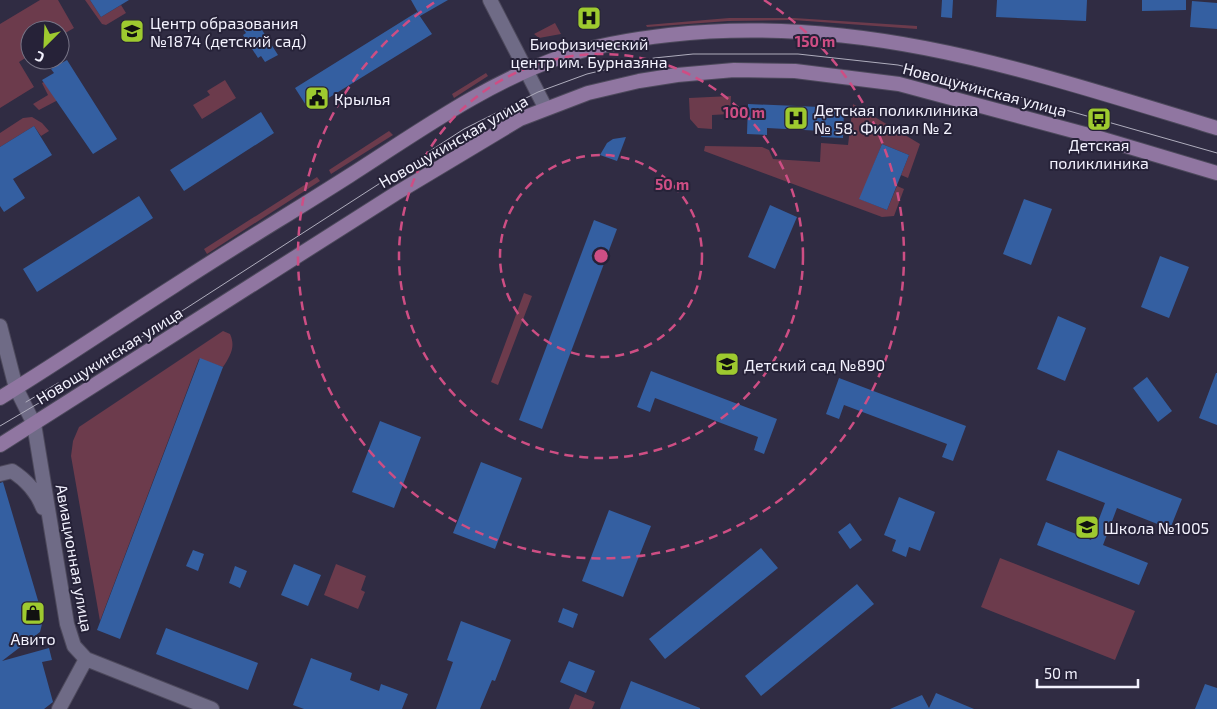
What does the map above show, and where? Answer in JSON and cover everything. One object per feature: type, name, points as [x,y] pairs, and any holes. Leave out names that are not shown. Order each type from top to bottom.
[{"type":"main road","name":"Новощукинская улица","points":[[0,398],[435,121],[499,84],[565,56],[598,47],[693,33],[790,31],[859,36],[935,49],[1022,71],[1217,128]]},
{"type":"main road","name":"Новощукинская улица","points":[[0,445],[395,194],[520,119],[588,93],[677,75],[734,70],[828,74],[936,93],[1217,173]]},
{"type":"street","points":[[490,0],[528,71],[545,108]]},
{"type":"street","name":"Авиационная улица","points":[[0,326],[16,388],[34,424],[66,624],[74,646],[86,659]]},
{"type":"street","points":[[0,474],[12,471],[27,482],[40,500],[48,520]]},
{"type":"street","points":[[59,709],[86,659],[212,709]]},
{"type":"shaded area","points":[[40,0],[58,0],[69,20],[20,20],[20,70],[24,70],[34,87],[0,108],[0,24]]},
{"type":"shaded area","points":[[85,0],[90,0],[101,17],[121,5],[126,13],[106,25],[102,24]]},
{"type":"shaded area","points":[[729,18],[794,18],[917,26],[917,29],[793,20],[728,21],[647,27],[646,25]]},
{"type":"shaded area","points":[[70,21],[74,28],[70,30]]},
{"type":"shaded area","points":[[555,23],[561,34],[539,38],[534,34]]},
{"type":"shaded area","points":[[486,73],[488,76],[454,98],[452,94]]},
{"type":"shaded area","points":[[225,80],[236,98],[202,119],[193,105],[210,95],[207,91]]},
{"type":"shaded area","points":[[44,82],[58,100],[39,110],[33,104],[48,95],[42,83]]},
{"type":"shaded area","points":[[731,96],[730,114],[712,115],[712,129],[698,128],[690,119],[689,98]]},
{"type":"shaded area","points":[[853,104],[920,144],[908,178],[901,175],[909,155],[882,144],[860,199],[887,210],[897,186],[904,189],[894,216],[882,217],[704,151],[705,146],[762,147],[769,150],[773,159],[820,162],[821,143],[848,145]]},
{"type":"shaded area","points":[[32,117],[42,123],[49,131],[41,136],[34,126],[0,147],[0,133],[23,118]]},
{"type":"shaded area","points":[[389,131],[393,135],[331,174],[329,170]]},
{"type":"shaded area","points":[[317,177],[320,181],[207,254],[204,249]]},
{"type":"shaded area","points":[[524,293],[532,296],[498,385],[491,382]]},
{"type":"shaded area","points":[[223,331],[230,334],[232,339],[230,355],[223,367],[199,359],[100,621],[71,456],[73,441],[79,427]]},
{"type":"shaded area","points":[[1000,558],[1135,611],[1115,660],[981,607]]},
{"type":"shaded area","points":[[336,564],[366,576],[361,590],[365,592],[358,609],[324,595]]},
{"type":"shaded area","points":[[575,694],[595,702],[592,709],[569,709]]},
{"type":"building","points":[[90,0],[129,0],[101,17]]},
{"type":"building","points":[[411,0],[448,0],[420,16]]},
{"type":"building","points":[[942,0],[953,0],[952,18],[941,17]]},
{"type":"building","points":[[997,0],[1087,0],[1086,21],[996,17]]},
{"type":"building","points":[[1142,0],[1186,0],[1186,10],[1142,11]]},
{"type":"building","points":[[1192,1],[1217,3],[1217,29],[1190,27]]},
{"type":"building","points":[[417,12],[432,34],[309,110],[295,88]]},
{"type":"building","points":[[255,19],[278,55],[265,62],[261,56],[258,58],[243,35],[246,33],[242,27]]},
{"type":"building","points":[[70,65],[117,139],[93,154],[42,80],[54,73],[52,70],[70,70]]},
{"type":"building","name":"Детская поликлиника № 58. Филиал № 2","points":[[748,104],[844,108],[843,138],[821,137],[822,131],[767,128],[767,135],[747,134]]},
{"type":"building","points":[[261,112],[274,133],[184,191],[170,170]]},
{"type":"building","points":[[34,126],[52,155],[13,179],[25,198],[4,212],[0,206],[0,147]]},
{"type":"building","points":[[626,137],[617,161],[600,155],[607,143],[613,139]]},
{"type":"building","points":[[882,144],[909,155],[887,210],[859,199]]},
{"type":"building","points":[[139,196],[153,218],[37,292],[23,269]]},
{"type":"building","points":[[1024,199],[1052,209],[1031,265],[1003,254]]},
{"type":"building","points":[[770,205],[797,217],[775,269],[748,257]]},
{"type":"building","points":[[594,220],[617,229],[542,429],[519,420]]},
{"type":"building","points":[[1160,256],[1189,267],[1169,318],[1141,307]]},
{"type":"building","points":[[1058,316],[1086,328],[1065,381],[1037,369]]},
{"type":"building","points":[[200,358],[223,367],[120,639],[97,630]]},
{"type":"building","points":[[651,371],[777,419],[764,454],[754,450],[758,437],[655,398],[650,412],[637,407]]},
{"type":"building","points":[[1217,373],[1217,425],[1199,418]]},
{"type":"building","points":[[1147,377],[1172,411],[1158,422],[1133,388]]},
{"type":"building","points":[[839,378],[966,426],[953,461],[942,457],[947,444],[844,405],[839,419],[826,414]]},
{"type":"building","points":[[380,421],[421,437],[394,508],[352,492]]},
{"type":"building","points":[[1058,450],[1182,499],[1170,529],[1117,508],[1103,545],[1148,563],[1139,585],[1037,545],[1046,522],[1091,540],[1105,503],[1046,480]]},
{"type":"building","points":[[481,462],[522,478],[495,549],[453,533]]},
{"type":"building","points":[[3,482],[42,614],[42,624],[40,632],[2,661],[49,648],[52,660],[42,662],[53,702],[44,709],[0,709],[0,483]]},
{"type":"building","points":[[899,497],[935,512],[920,551],[909,547],[906,557],[892,551],[896,540],[884,535]]},
{"type":"building","points":[[609,510],[651,526],[623,597],[582,581]]},
{"type":"building","points":[[850,523],[862,540],[850,549],[838,532]]},
{"type":"building","points":[[761,548],[778,568],[665,659],[649,639]]},
{"type":"building","points":[[193,550],[204,554],[198,571],[186,566]]},
{"type":"building","points":[[294,564],[321,575],[308,606],[281,595]]},
{"type":"building","points":[[235,566],[247,571],[240,588],[229,583]]},
{"type":"building","points":[[857,584],[874,604],[761,696],[745,676]]},
{"type":"building","points":[[563,608],[578,614],[573,628],[558,622]]},
{"type":"building","points":[[461,621],[511,640],[495,681],[492,680],[480,709],[436,709],[453,662],[447,660]]},
{"type":"building","points":[[166,628],[258,663],[248,690],[156,654]]},
{"type":"building","points":[[311,658],[352,673],[350,680],[379,691],[381,684],[408,694],[402,709],[304,709],[293,705]]},
{"type":"building","points":[[569,661],[595,671],[586,693],[560,682]]},
{"type":"building","points":[[631,681],[700,708],[700,709],[620,709]]},
{"type":"building","points":[[1205,684],[1217,688],[1217,709],[1195,709]]},
{"type":"building","points":[[936,693],[974,709],[890,709],[922,695],[929,708]]},
{"type":"tram line","points":[[0,426],[44,400],[464,129],[538,92],[587,74],[654,58],[693,54],[798,54],[898,65],[953,78],[1217,153]]},
{"type":"tram line","points":[[26,402],[58,383]]},
{"type":"place","name":"Биофизический центр им. Бурназяна","points":[[589,18]]},
{"type":"place","name":"Центр образования №1874 (детский сад)","points":[[132,31]]},
{"type":"place","name":"Крылья","points":[[317,98]]},
{"type":"place","name":"Детская поликлиника № 58. Филиал № 2","points":[[796,118]]},
{"type":"place","name":"Детская поликлиника","points":[[1099,119]]},
{"type":"place","name":"Детский сад №890","points":[[727,364]]},
{"type":"place","name":"Школа №1005","points":[[1087,527]]},
{"type":"place","name":"Авито","points":[[33,613]]}]
